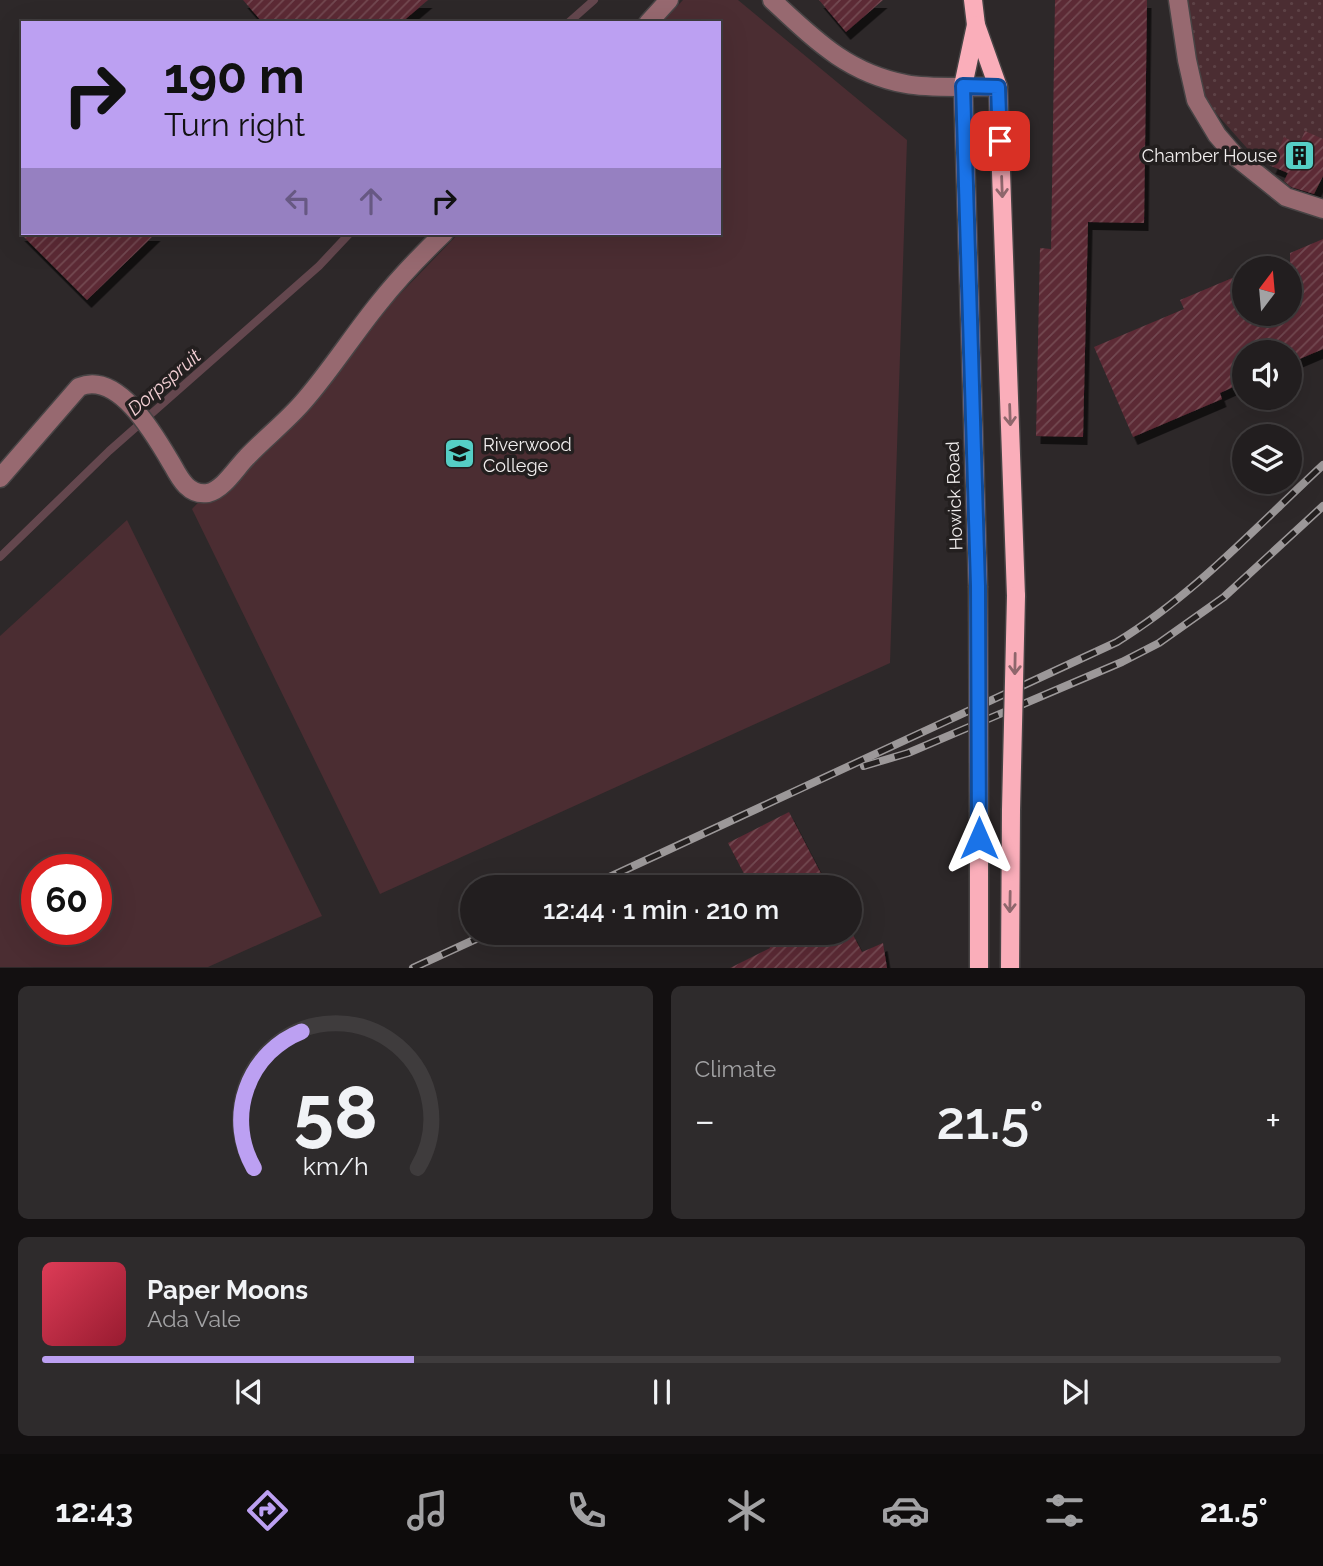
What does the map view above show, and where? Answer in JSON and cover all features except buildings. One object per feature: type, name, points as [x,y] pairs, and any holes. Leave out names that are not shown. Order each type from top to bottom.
[{"type":"main road","name":"Howick Road","points":[[973,0],[976,25],[998,87],[1016,596],[1010,968]]},
{"type":"main road","name":"Howick Road","points":[[976,25],[963,86],[978,586],[979,968]]},
{"type":"street","points":[[650,21],[669,0]]},
{"type":"street","points":[[772,0],[810,35],[848,64],[908,85],[998,87]]},
{"type":"street","points":[[1178,0],[1196,100],[1217,135],[1236,157],[1286,197],[1323,209]]},
{"type":"street","points":[[0,478],[79,387],[96,384],[114,390],[124,397],[158,441],[181,482],[197,492],[212,492],[303,402],[380,301],[442,235]]},
{"type":"shaded area","points":[[683,0],[738,0],[907,140],[890,663],[380,894],[192,509],[457,235],[721,235],[721,21],[663,21]]},
{"type":"shaded area","points":[[1188,0],[1323,0],[1323,139],[1300,145],[1284,138],[1271,166],[1254,156],[1199,94]]},
{"type":"shaded area","points":[[127,520],[322,916],[208,967],[0,967],[0,636]]},
{"type":"waterway","name":"Dorpspruit","points":[[570,21],[594,0]]},
{"type":"waterway","name":"Dorpspruit","points":[[0,557],[109,451],[319,266],[348,235]]},
{"type":"railway","points":[[614,875],[1117,642],[1199,581],[1323,465]]},
{"type":"railway","points":[[864,766],[908,753],[1122,662],[1159,643],[1224,597],[1323,506]]},
{"type":"railway","points":[[413,968],[463,945]]},
{"type":"place","name":"Chamber House","points":[[1300,155]]},
{"type":"place","name":"Riverwood College","points":[[460,454]]},
{"type":"route","points":[[979,838],[978,586],[963,164],[963,86],[998,87],[1000,141]]}]
